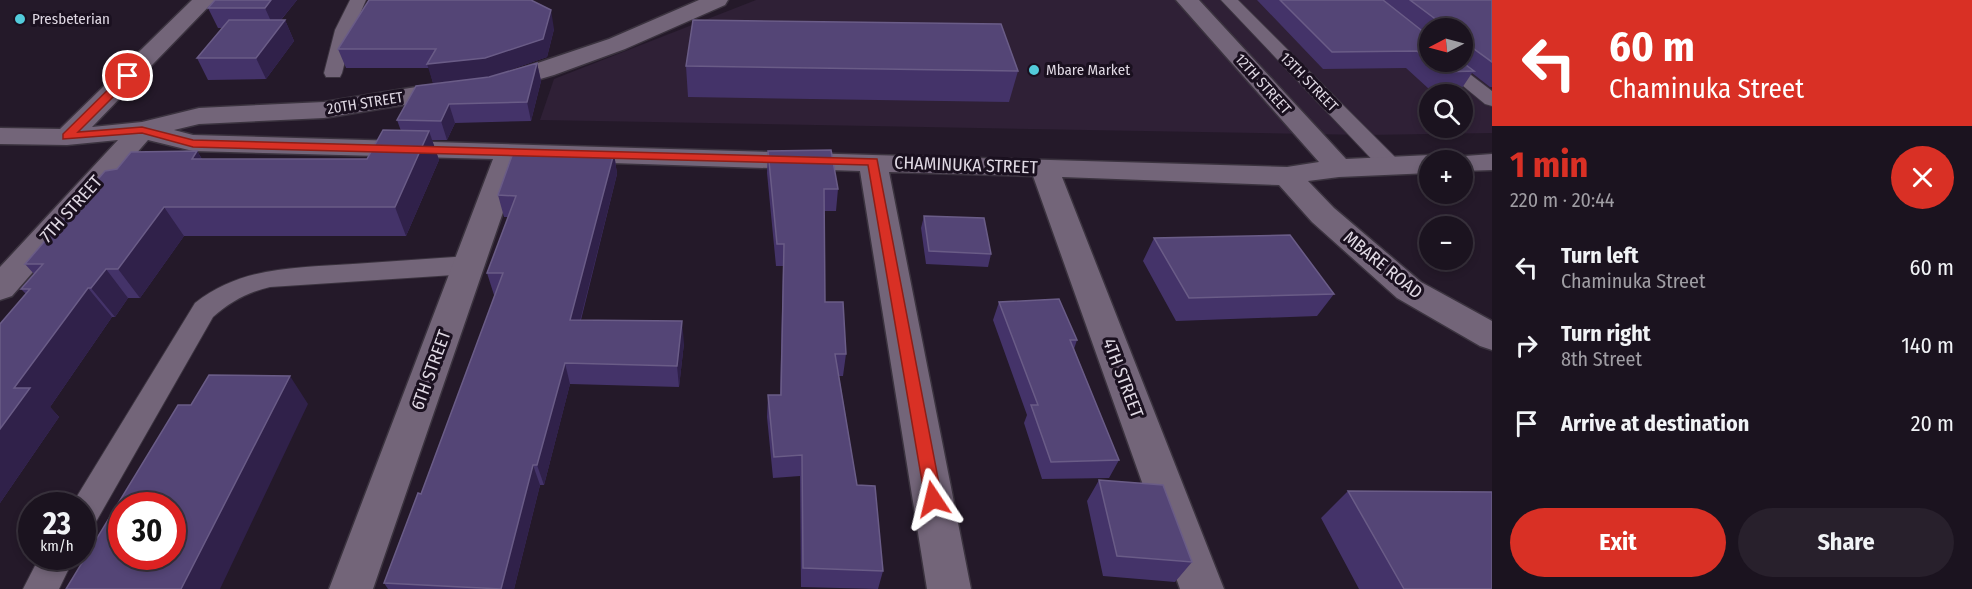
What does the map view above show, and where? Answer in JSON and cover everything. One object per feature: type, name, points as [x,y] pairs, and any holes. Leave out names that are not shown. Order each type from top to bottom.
[{"type":"street","points":[[67,137],[204,0]]},
{"type":"street","name":"20TH STREET","points":[[142,130],[199,116],[324,110],[416,95],[493,86],[617,44],[717,0]]},
{"type":"street","name":"12TH STREET","points":[[1187,0],[1339,168]]},
{"type":"street","name":"CHAMINUKA STREET","points":[[0,136],[67,137],[142,130],[193,143],[1287,176],[1339,168],[1419,164]]},
{"type":"street","name":"7TH STREET","points":[[0,288],[142,130]]},
{"type":"street","name":"6TH STREET","points":[[351,589],[510,151]]},
{"type":"street","points":[[873,162],[949,589]]},
{"type":"street","points":[[1473,163],[1492,162]]},
{"type":"street","name":"4TH STREET","points":[[1044,168],[1202,589]]},
{"type":"street","name":"MBARE ROAD","points":[[1287,176],[1323,215],[1408,290],[1492,338]]},
{"type":"lane","points":[[333,73],[344,30],[358,0]]},
{"type":"lane","name":"13TH STREET","points":[[1229,0],[1390,165]]},
{"type":"lane","points":[[1456,72],[1492,100]]},
{"type":"lane","points":[[96,493],[204,310],[219,297],[250,282],[270,278],[469,265]]},
{"type":"lane","points":[[40,589],[51,570]]},
{"type":"shaded area","name":"Mbare Market","points":[[756,0],[1492,0],[1492,133],[1473,133],[1473,84],[1419,84],[1419,134],[540,120],[554,79]]},
{"type":"building","points":[[215,0],[271,0],[265,8],[208,8]]},
{"type":"building","points":[[369,0],[531,0],[551,10],[543,39],[485,58],[427,64],[436,49],[338,49]]},
{"type":"building","points":[[1280,0],[1383,0],[1419,28],[1419,53],[1332,52]]},
{"type":"building","points":[[1410,0],[1492,0],[1492,62],[1473,48],[1473,18],[1434,18]]},
{"type":"building","points":[[229,20],[285,20],[256,58],[197,58]]},
{"type":"building","points":[[693,20],[1001,24],[1018,71],[686,66]]},
{"type":"building","points":[[537,63],[527,102],[449,104],[441,121],[397,120],[416,86],[489,77]]},
{"type":"building","points":[[383,130],[429,131],[395,207],[164,207],[118,269],[106,269],[91,288],[88,288],[14,388],[30,388],[0,429],[0,324],[30,289],[21,289],[43,264],[25,264],[105,171],[117,169],[131,152],[197,151],[192,159],[367,159]]},
{"type":"building","points":[[514,150],[614,153],[570,320],[682,321],[677,366],[565,363],[537,465],[533,465],[501,589],[384,583],[418,493],[421,494],[503,273],[487,273],[516,196],[498,195]]},
{"type":"building","points":[[831,150],[838,189],[824,189],[825,302],[843,302],[846,354],[835,354],[857,485],[875,486],[883,571],[803,568],[802,455],[774,457],[768,395],[781,395],[784,244],[777,244],[768,151]]},
{"type":"building","points":[[924,216],[984,218],[991,254],[929,251]]},
{"type":"building","points":[[1290,235],[1334,294],[1189,298],[1154,238]]},
{"type":"building","points":[[1059,299],[1077,340],[1070,340],[1119,460],[1051,462],[1031,405],[1038,405],[999,302]]},
{"type":"building","points":[[209,375],[290,376],[181,589],[66,589],[78,570],[96,570],[96,540],[108,520],[108,570],[186,570],[186,492],[125,492],[178,405],[191,405]]},
{"type":"building","points":[[1099,480],[1163,485],[1192,562],[1117,556]]},
{"type":"building","points":[[1348,491],[1492,492],[1492,589],[1404,589]]},
{"type":"place","name":"Presbeterian","points":[[20,19]]},
{"type":"place","name":"Mbare Market","points":[[1034,70]]},
{"type":"route","points":[[128,76],[67,137],[142,130],[193,143],[873,162],[933,499]]}]
